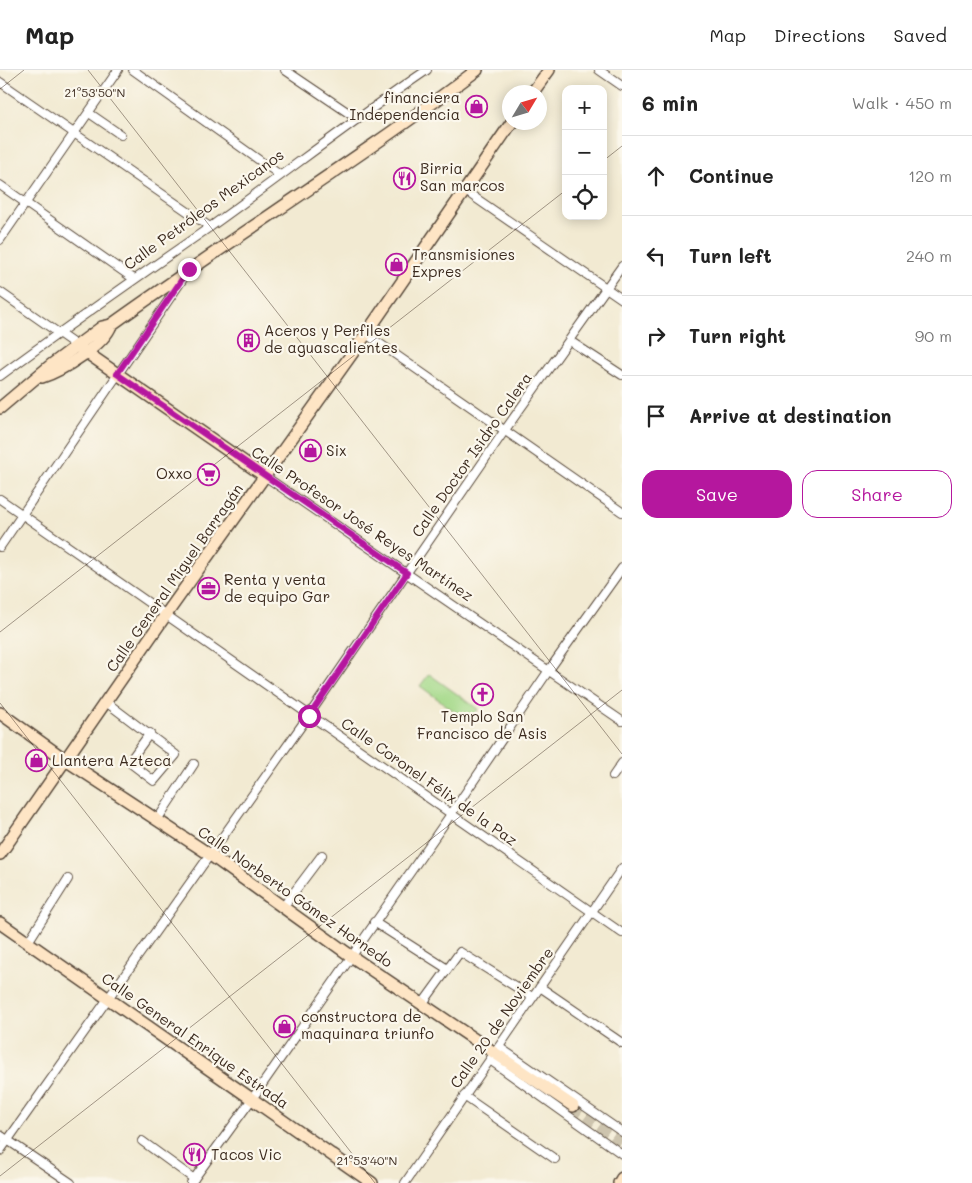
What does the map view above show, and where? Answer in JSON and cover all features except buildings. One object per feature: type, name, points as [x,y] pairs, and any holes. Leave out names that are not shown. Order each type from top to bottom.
[{"type":"main road","points":[[0,408],[38,378],[56,372],[81,349],[108,334],[111,325],[189,269],[297,198],[477,70]]},
{"type":"main road","points":[[538,85],[549,70]]},
{"type":"main road","name":"Calle General Miguel Barragán","points":[[0,854],[165,616],[266,477],[298,427],[366,334],[506,130]]},
{"type":"main road","name":"Calle Profesor José Reyes Martínez","points":[[81,349],[266,477]]},
{"type":"main road","name":"Calle Norberto Gómez Hornedo","points":[[0,713],[66,760],[209,854],[351,956],[573,1106]]},
{"type":"main road","name":"Calle General Enrique Estrada","points":[[0,923],[372,1183]]},
{"type":"main road","points":[[619,1183],[622,1178]]},
{"type":"street","points":[[0,240],[24,202],[118,70]]},
{"type":"street","points":[[133,70],[280,175]]},
{"type":"street","points":[[285,70],[356,118]]},
{"type":"street","name":"Calle Petróleos Mexicanos","points":[[0,376],[59,332],[210,227],[356,118],[427,70]]},
{"type":"street","points":[[599,70],[622,86]]},
{"type":"street","points":[[0,82],[210,227]]},
{"type":"street","points":[[89,113],[121,135]]},
{"type":"street","points":[[0,185],[134,279]]},
{"type":"street","points":[[464,190],[622,299]]},
{"type":"street","name":"Calle Doctor Isidro Calera","points":[[0,1151],[109,999],[209,854],[309,716],[505,430],[622,266]]},
{"type":"street","points":[[0,547],[189,269]]},
{"type":"street","name":"Calle Profesor José Reyes Martínez","points":[[0,292],[81,349]]},
{"type":"street","points":[[366,334],[622,512]]},
{"type":"street","points":[[570,341],[622,376]]},
{"type":"street","name":"Calle Profesor José Reyes Martínez","points":[[266,477],[622,721]]},
{"type":"street","name":"Calle Coronel Félix de la Paz","points":[[0,499],[165,616],[622,933]]},
{"type":"street","points":[[142,1142],[193,1181],[252,1100],[374,922],[451,814],[548,670],[622,568]]},
{"type":"street","points":[[106,702],[150,733],[176,756],[154,782],[129,762],[150,733]]},
{"type":"street","points":[[613,776],[622,763]]},
{"type":"street","points":[[157,820],[194,764]]},
{"type":"street","points":[[283,907],[322,855]]},
{"type":"street","name":"Calle 20 de Noviembre","points":[[405,1183],[622,868]]},
{"type":"street","points":[[28,942],[68,879]]},
{"type":"street","points":[[374,922],[446,968]]},
{"type":"street","points":[[423,1003],[446,968],[457,954],[463,952],[532,997]]},
{"type":"street","points":[[540,987],[622,1043]]},
{"type":"street","name":"Calle Norberto Gómez Hornedo","points":[[494,1053],[622,1132]]},
{"type":"street","name":"Calle Norberto Gómez Hornedo","points":[[494,1053],[622,1154]]},
{"type":"street","points":[[464,1096],[555,1159]]},
{"type":"street","points":[[0,1135],[71,1183]]},
{"type":"green space","points":[[429,674],[478,709],[473,717],[468,714],[465,719],[420,686]]},
{"type":"tunnel","points":[[573,1106],[622,1142]]},
{"type":"place","name":"financiera Independencia","points":[[476,107]]},
{"type":"place","name":"Birria San marcos","points":[[404,178]]},
{"type":"place","name":"Transmisiones Expres","points":[[396,264]]},
{"type":"place","name":"Aceros y Perfiles de aguascalientes","points":[[248,340]]},
{"type":"place","name":"Six","points":[[310,451]]},
{"type":"place","name":"Oxxo","points":[[208,474]]},
{"type":"place","name":"Renta y venta de equipo Gar","points":[[208,589]]},
{"type":"place","name":"Templo San Francisco de Asis","points":[[482,694]]},
{"type":"place","name":"Llantera Azteca","points":[[36,761]]},
{"type":"place","name":"constructora de maquinara triunfo","points":[[285,1026]]},
{"type":"place","name":"Tacos Vic","points":[[195,1155]]},
{"type":"route","points":[[189,269],[117,374],[407,573],[309,716]]}]
